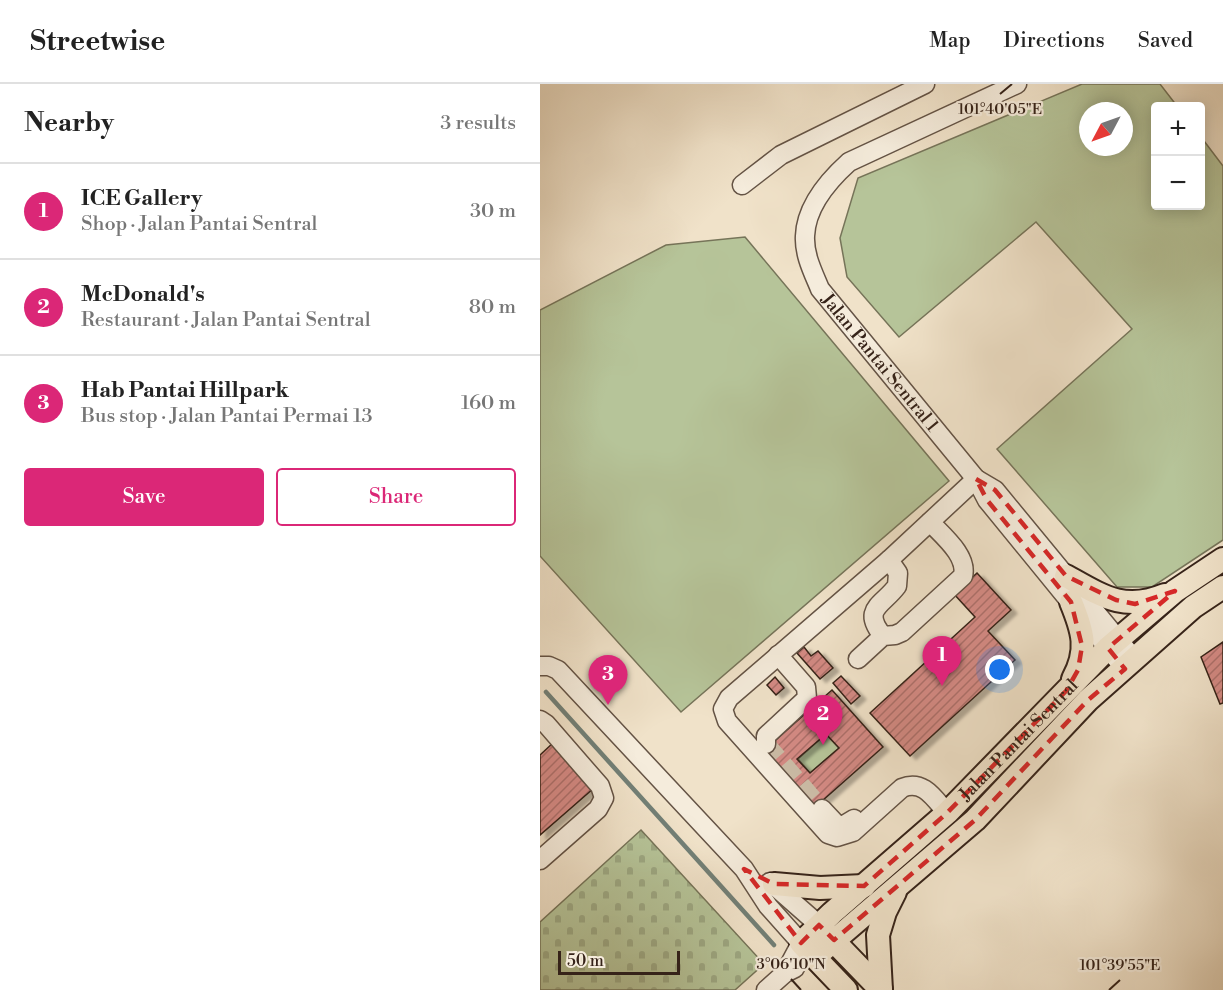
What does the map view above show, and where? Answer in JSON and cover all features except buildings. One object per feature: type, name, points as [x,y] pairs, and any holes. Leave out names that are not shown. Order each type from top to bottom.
[{"type":"main road","name":"Jalan Pantai Sentral","points":[[826,933],[864,886],[947,813],[1113,643],[1175,591],[1223,559]]},
{"type":"main road","points":[[1066,576],[1116,600],[1135,604],[1175,591]]},
{"type":"main road","name":"Jalan Pantai Sentral","points":[[826,933],[898,886],[975,820],[1088,700],[1193,607],[1223,587]]},
{"type":"main road","points":[[1066,691],[1078,670],[1082,646],[1082,628],[1071,602]]},
{"type":"main road","points":[[774,884],[820,888],[864,886]]},
{"type":"main road","points":[[881,990],[878,935],[885,912],[898,886]]},
{"type":"main road","points":[[846,990],[808,950],[826,933],[881,990]]},
{"type":"street","points":[[742,185],[781,155],[925,84]]},
{"type":"street","name":"Jalan Pantai Sentral 1","points":[[1017,84],[849,162],[833,176],[811,212],[804,235],[808,261],[820,289],[976,479],[987,500],[1071,602],[1113,643]]},
{"type":"street","points":[[947,813],[928,792],[918,785],[911,784],[902,788],[853,832],[837,837],[828,834],[727,721],[723,709],[729,698],[889,560],[976,479]]},
{"type":"street","name":"Jalan Pantai Sentral 1","points":[[976,479],[995,490],[1066,576],[1130,664]]},
{"type":"street","points":[[858,659],[883,636],[902,632],[963,576],[965,569],[961,557],[930,522]]},
{"type":"street","points":[[883,636],[873,622],[873,616],[878,605],[897,586],[898,573],[889,560]]},
{"type":"street","points":[[766,744],[766,736],[807,698],[806,687],[778,655]]},
{"type":"street","points":[[540,666],[558,669],[744,869],[768,906],[808,950],[766,990]]},
{"type":"street","points":[[540,720],[600,786],[604,798],[598,809],[540,860]]},
{"type":"street","points":[[822,809],[838,826],[852,820],[876,800],[888,801]]},
{"type":"street","points":[[744,869],[774,884],[826,933]]},
{"type":"highlighted area","points":[[976,479],[995,490],[1066,576],[1116,600],[1135,604],[1175,591],[1108,648],[1125,669],[1088,700],[975,820],[834,940],[819,925],[801,943],[744,869],[774,884],[864,886],[947,813],[1066,691],[1078,670],[1082,646],[1071,602],[987,500]]},
{"type":"green space","points":[[1082,84],[1160,84],[1174,102],[1151,102],[1151,210],[1205,210],[1205,142],[1223,166],[1223,540],[1152,587],[1117,587],[997,449],[1132,329],[1036,222],[899,337],[847,277],[840,238],[858,178]]},
{"type":"green space","points":[[745,237],[949,481],[681,712],[540,556],[540,310],[666,245]]},
{"type":"green space","points":[[826,734],[839,748],[810,773],[798,759]]},
{"type":"green space","points":[[641,830],[764,964],[735,990],[540,990],[540,922]]},
{"type":"waterway","points":[[546,692],[774,945]]},
{"type":"tunnel","points":[[766,744],[822,809]]},
{"type":"place","name":"ICE Gallery","points":[[942,686]]},
{"type":"place","name":"Hab Pantai Hillpark","points":[[608,705]]},
{"type":"place","name":"McDonald's","points":[[823,745]]}]
